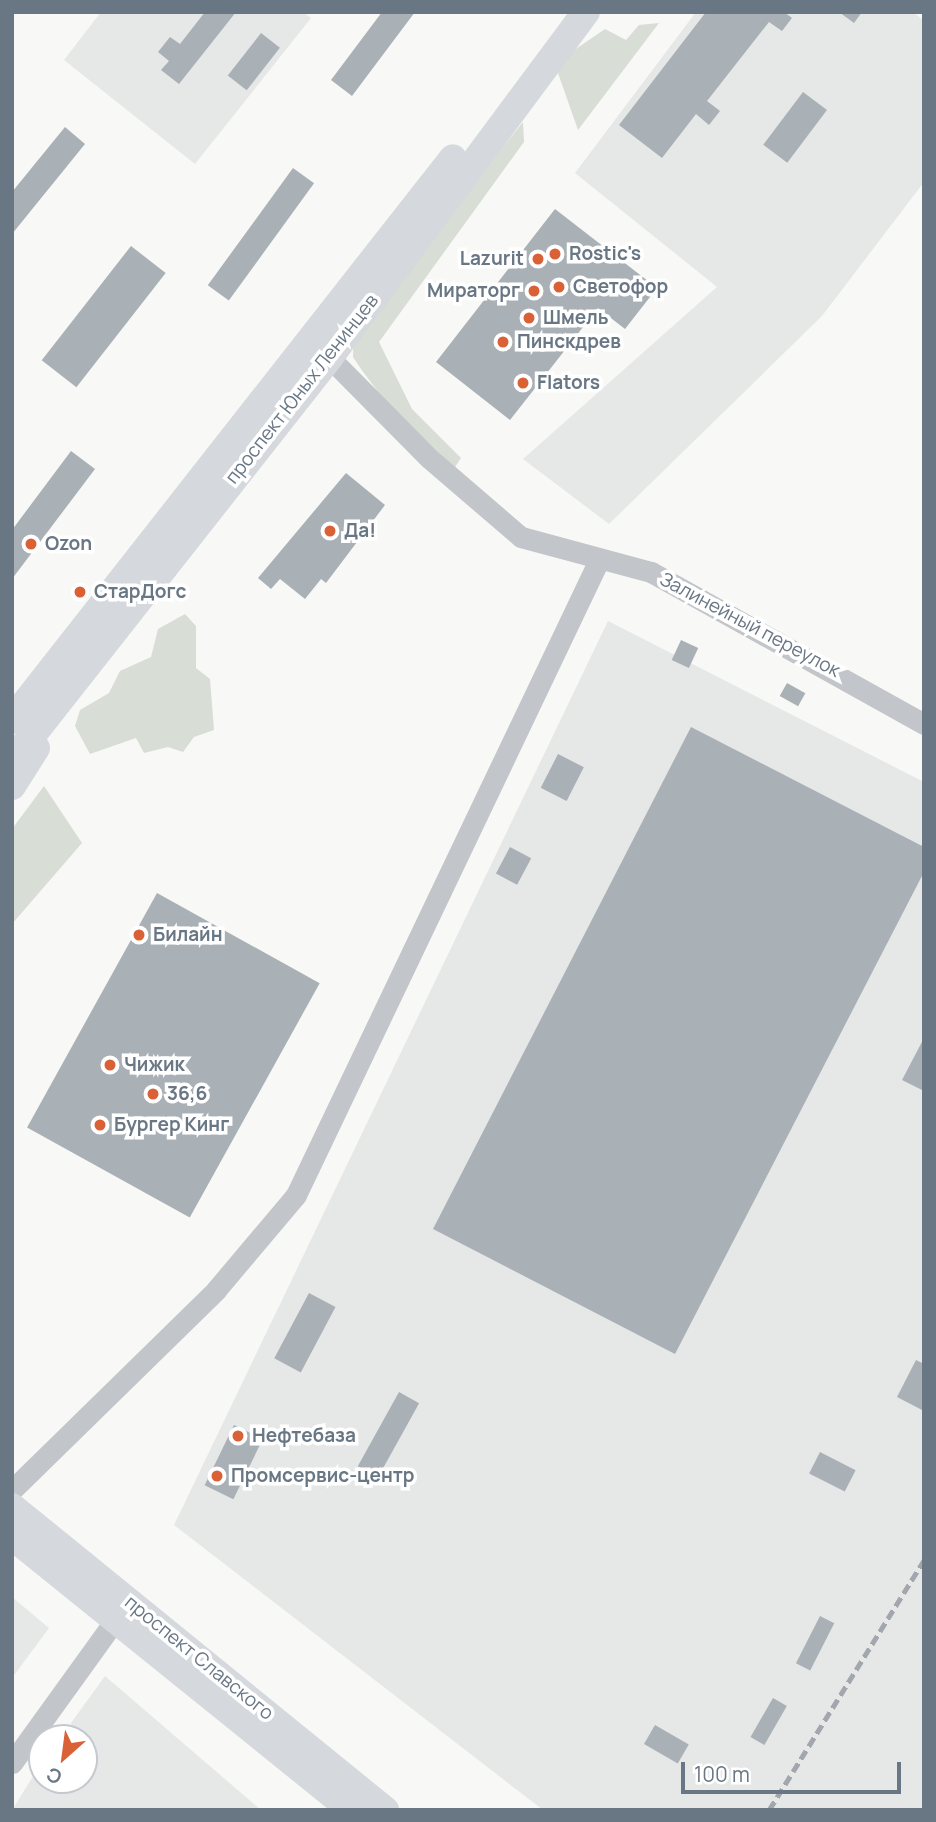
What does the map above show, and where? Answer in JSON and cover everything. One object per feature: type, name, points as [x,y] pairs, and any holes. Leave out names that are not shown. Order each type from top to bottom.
[{"type":"main road","name":"проспект Юных Ленинцев","points":[[320,348],[567,12]]},
{"type":"main road","name":"проспект Юных Ленинцев","points":[[12,761],[61,678],[586,12]]},
{"type":"main road","name":"проспект Юных Ленинцев","points":[[12,720],[61,678]]},
{"type":"main road","points":[[12,707],[61,678]]},
{"type":"main road","points":[[12,786],[61,678]]},
{"type":"main road","name":"проспект Славского","points":[[12,1507],[385,1810]]},
{"type":"main road","name":"проспект Славского","points":[[12,1536],[351,1810]]},
{"type":"street","name":"Залинейный переулок","points":[[320,348],[511,530],[598,562],[651,572],[709,599],[924,724]]},
{"type":"street","points":[[12,1490],[215,1290],[296,1195],[598,562]]},
{"type":"street","points":[[12,1763],[116,1619]]},
{"type":"shaded area","points":[[101,12],[303,12],[311,18],[195,164],[64,60]]},
{"type":"shaded area","points":[[696,12],[913,12],[924,21],[924,182],[822,316],[609,524],[523,459],[717,287],[575,173]]},
{"type":"shaded area","points":[[659,23],[578,130],[558,73],[564,57],[605,29],[626,40],[639,25]]},
{"type":"shaded area","points":[[523,122],[524,142],[379,342],[412,409],[461,458],[455,467],[393,412],[353,357],[354,332]]},
{"type":"shaded area","points":[[185,614],[196,626],[196,668],[210,679],[214,730],[194,737],[183,752],[168,747],[144,753],[136,738],[90,754],[75,726],[80,710],[109,693],[120,671],[151,657],[158,629]]},
{"type":"shaded area","points":[[608,621],[924,782],[924,1810],[543,1810],[174,1525]]},
{"type":"shaded area","points":[[44,786],[82,843],[12,924],[12,829]]},
{"type":"shaded area","points":[[12,1597],[49,1628],[12,1678]]},
{"type":"shaded area","points":[[105,1676],[261,1810],[12,1810],[28,1784],[28,1794],[98,1794],[98,1724],[71,1723]]},
{"type":"building","points":[[205,12],[236,12],[179,84],[161,70],[169,61],[158,52],[170,37],[180,44]]},
{"type":"building","points":[[382,12],[415,12],[352,96],[331,80]]},
{"type":"building","points":[[706,12],[784,12],[792,18],[782,31],[769,22],[707,101],[720,111],[709,125],[696,114],[662,158],[619,125]]},
{"type":"building","points":[[839,12],[862,12],[854,23]]},
{"type":"building","points":[[261,33],[280,48],[247,90],[228,76]]},
{"type":"building","points":[[803,92],[827,110],[787,163],[763,145]]},
{"type":"building","points":[[65,127],[85,144],[12,234],[12,192]]},
{"type":"building","points":[[293,168],[314,183],[229,301],[208,285]]},
{"type":"building","name":"Шмель","points":[[555,209],[657,288],[625,329],[598,308],[510,420],[436,362]]},
{"type":"building","points":[[131,246],[166,273],[76,387],[42,360]]},
{"type":"building","points":[[71,451],[95,469],[12,579],[12,530]]},
{"type":"building","name":"Да!","points":[[346,473],[385,505],[326,583],[321,579],[305,599],[280,579],[271,589],[258,578]]},
{"type":"building","points":[[681,640],[698,648],[689,668],[672,660]]},
{"type":"building","points":[[787,683],[805,693],[798,706],[780,696]]},
{"type":"building","points":[[691,727],[924,847],[924,872],[675,1354],[433,1229]]},
{"type":"building","points":[[558,754],[584,767],[567,801],[541,788]]},
{"type":"building","points":[[510,847],[531,858],[517,885],[496,873]]},
{"type":"building","points":[[157,893],[320,983],[190,1218],[27,1127]]},
{"type":"building","points":[[924,1038],[924,1091],[902,1080]]},
{"type":"building","points":[[309,1293],[335,1307],[301,1372],[274,1358]]},
{"type":"building","points":[[916,1360],[924,1364],[924,1411],[897,1397]]},
{"type":"building","points":[[399,1392],[419,1403],[378,1477],[358,1466]]},
{"type":"building","points":[[234,1425],[263,1439],[233,1499],[205,1485]]},
{"type":"building","points":[[820,1452],[856,1470],[845,1492],[809,1473]]},
{"type":"building","points":[[820,1616],[834,1623],[810,1670],[796,1663]]},
{"type":"building","points":[[773,1698],[787,1706],[764,1745],[750,1737]]},
{"type":"building","points":[[655,1725],[689,1744],[678,1764],[644,1744]]},
{"type":"railway","points":[[769,1810],[924,1560]]},
{"type":"place","name":"Rostic's","points":[[555,254]]},
{"type":"place","name":"Lazurit","points":[[538,259]]},
{"type":"place","name":"Светофор","points":[[559,287]]},
{"type":"place","name":"Мираторг","points":[[534,291]]},
{"type":"place","name":"Шмель","points":[[529,318]]},
{"type":"place","name":"Пинскдрев","points":[[503,342]]},
{"type":"place","name":"Flators","points":[[523,383]]},
{"type":"place","name":"Да!","points":[[330,531]]},
{"type":"place","name":"Ozon","points":[[31,544]]},
{"type":"place","name":"СтарДогс","points":[[80,592]]},
{"type":"place","name":"Билайн","points":[[139,935]]},
{"type":"place","name":"Чижик","points":[[110,1065]]},
{"type":"place","name":"36,6","points":[[153,1094]]},
{"type":"place","name":"Бургер Кинг","points":[[100,1125]]},
{"type":"place","name":"Нефтебаза","points":[[238,1436]]},
{"type":"place","name":"Промсервис-центр","points":[[217,1476]]}]
